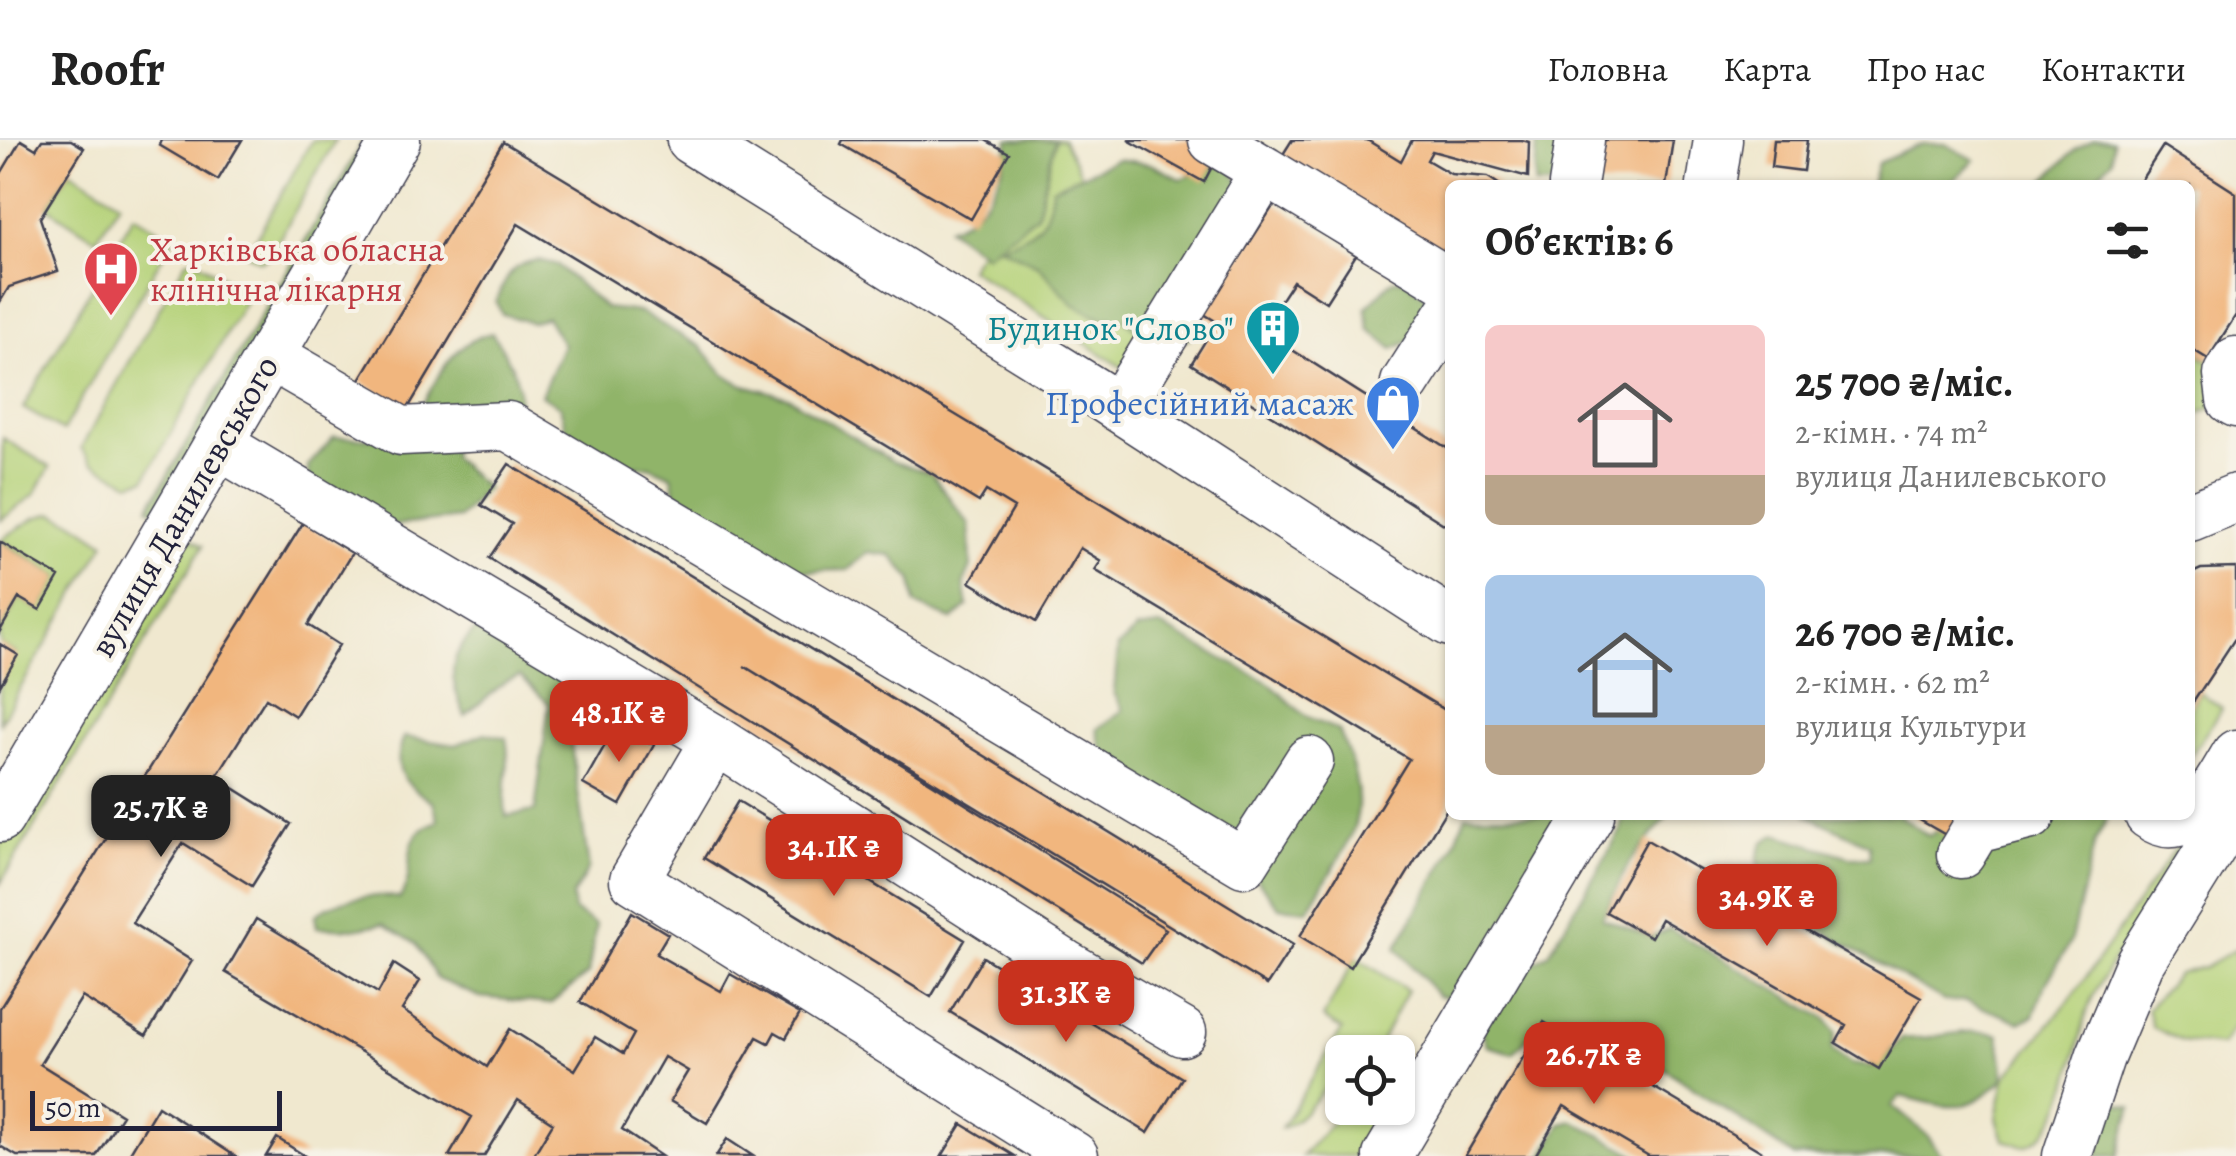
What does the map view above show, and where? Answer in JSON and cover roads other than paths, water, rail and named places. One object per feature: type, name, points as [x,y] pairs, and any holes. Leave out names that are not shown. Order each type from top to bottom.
[{"type":"street","name":"вулиця Данилевського","points":[[0,818],[396,140]]},
{"type":"street","points":[[691,140],[1119,408],[1445,619]]},
{"type":"street","points":[[1213,140],[1445,280]]},
{"type":"street","points":[[1575,180],[1580,140]]},
{"type":"street","points":[[1713,180],[1718,140]]},
{"type":"street","points":[[1119,408],[1265,172]]},
{"type":"street","points":[[1405,383],[1445,321]]},
{"type":"street","points":[[271,356],[401,430],[508,426],[1244,863],[1309,761]]},
{"type":"street","points":[[2236,360],[2228,375],[2231,400],[2236,404]]},
{"type":"street","points":[[220,446],[716,740],[1065,964],[1182,1032]]},
{"type":"street","points":[[2195,516],[2236,498]]},
{"type":"street","points":[[716,740],[634,880],[1074,1156]]},
{"type":"street","points":[[2195,813],[2201,811],[2236,754]]},
{"type":"street","points":[[2068,1156],[2100,1057],[2140,962],[2236,808]]},
{"type":"street","points":[[1387,1156],[1587,820]]},
{"type":"street","points":[[1961,854],[1976,829],[2011,820]]},
{"type":"place","name":"Харківська обласна клінічна лікарня","points":[[111,318]]},
{"type":"place","name":"Будинок \"Слово\"","points":[[1273,377]]},
{"type":"place","name":"Професійний масаж","points":[[1393,452]]}]
